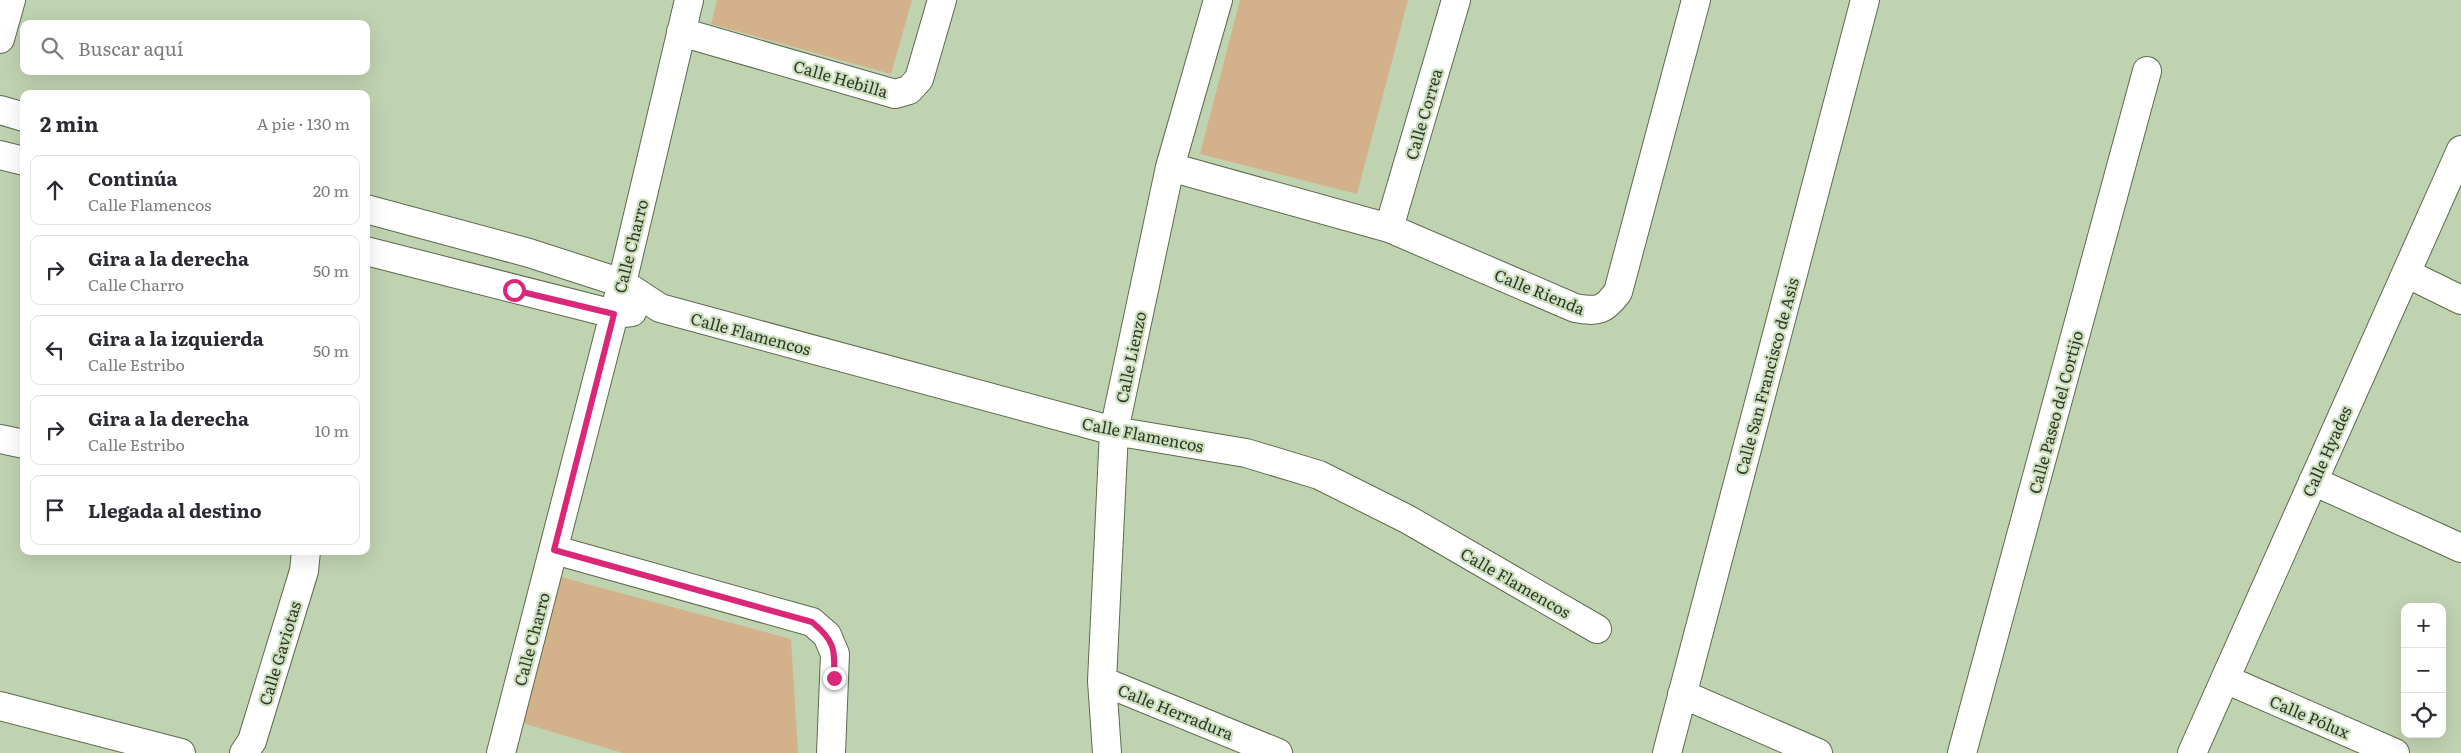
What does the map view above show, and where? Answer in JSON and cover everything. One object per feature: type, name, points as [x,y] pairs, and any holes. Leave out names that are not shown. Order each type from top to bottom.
[{"type":"street","points":[[0,39],[11,0]]},
{"type":"street","name":"Calle Charro","points":[[501,753],[622,282],[689,0]]},
{"type":"street","name":"Calle Hebilla","points":[[681,32],[894,94],[909,90],[919,79],[942,0]]},
{"type":"street","name":"Calle Lienzo","points":[[1107,753],[1102,681],[1114,430],[1170,167],[1218,0]]},
{"type":"street","name":"Calle Correa","points":[[1390,228],[1456,0]]},
{"type":"street","name":"Calle Rienda","points":[[1170,167],[1390,228],[1575,308],[1594,312],[1609,305],[1618,292],[1696,0]]},
{"type":"street","name":"Calle San Francisco de Asis","points":[[1667,753],[1865,0]]},
{"type":"street","name":"Calle Paseo del Cortijo","points":[[1962,753],[2148,71]]},
{"type":"street","points":[[0,110],[20,115]]},
{"type":"street","name":"Calle Hyades","points":[[2192,753],[2461,150]]},
{"type":"street","points":[[0,155],[20,160]]},
{"type":"street","name":"Calle Flamencos","points":[[370,210],[529,253],[622,282],[660,308],[1114,430],[1246,453],[1319,475],[1407,519],[1597,629]]},
{"type":"street","name":"Calle Flamencos","points":[[370,252],[614,314],[660,308]]},
{"type":"street","points":[[2406,273],[2461,300]]},
{"type":"street","points":[[0,439],[20,443]]},
{"type":"street","points":[[2313,481],[2461,548]]},
{"type":"street","points":[[554,550],[812,622],[827,635],[835,654],[831,753]]},
{"type":"street","name":"Calle Gaviotas","points":[[244,753],[252,741],[258,722],[304,571],[306,555]]},
{"type":"street","name":"Calle Pólux","points":[[2225,679],[2395,753]]},
{"type":"street","name":"Calle Herradura","points":[[1102,681],[1278,753]]},
{"type":"street","points":[[1682,694],[1818,753]]},
{"type":"street","points":[[0,706],[181,753]]},
{"type":"shaded area","points":[[717,0],[912,0],[891,74],[711,24]]},
{"type":"shaded area","points":[[1240,0],[1408,0],[1357,194],[1200,154]]},
{"type":"shaded area","points":[[561,577],[791,639],[798,753],[623,753],[523,723]]},
{"type":"route","points":[[514,290],[614,314],[554,550],[812,622],[827,635],[835,654],[834,678]]}]
